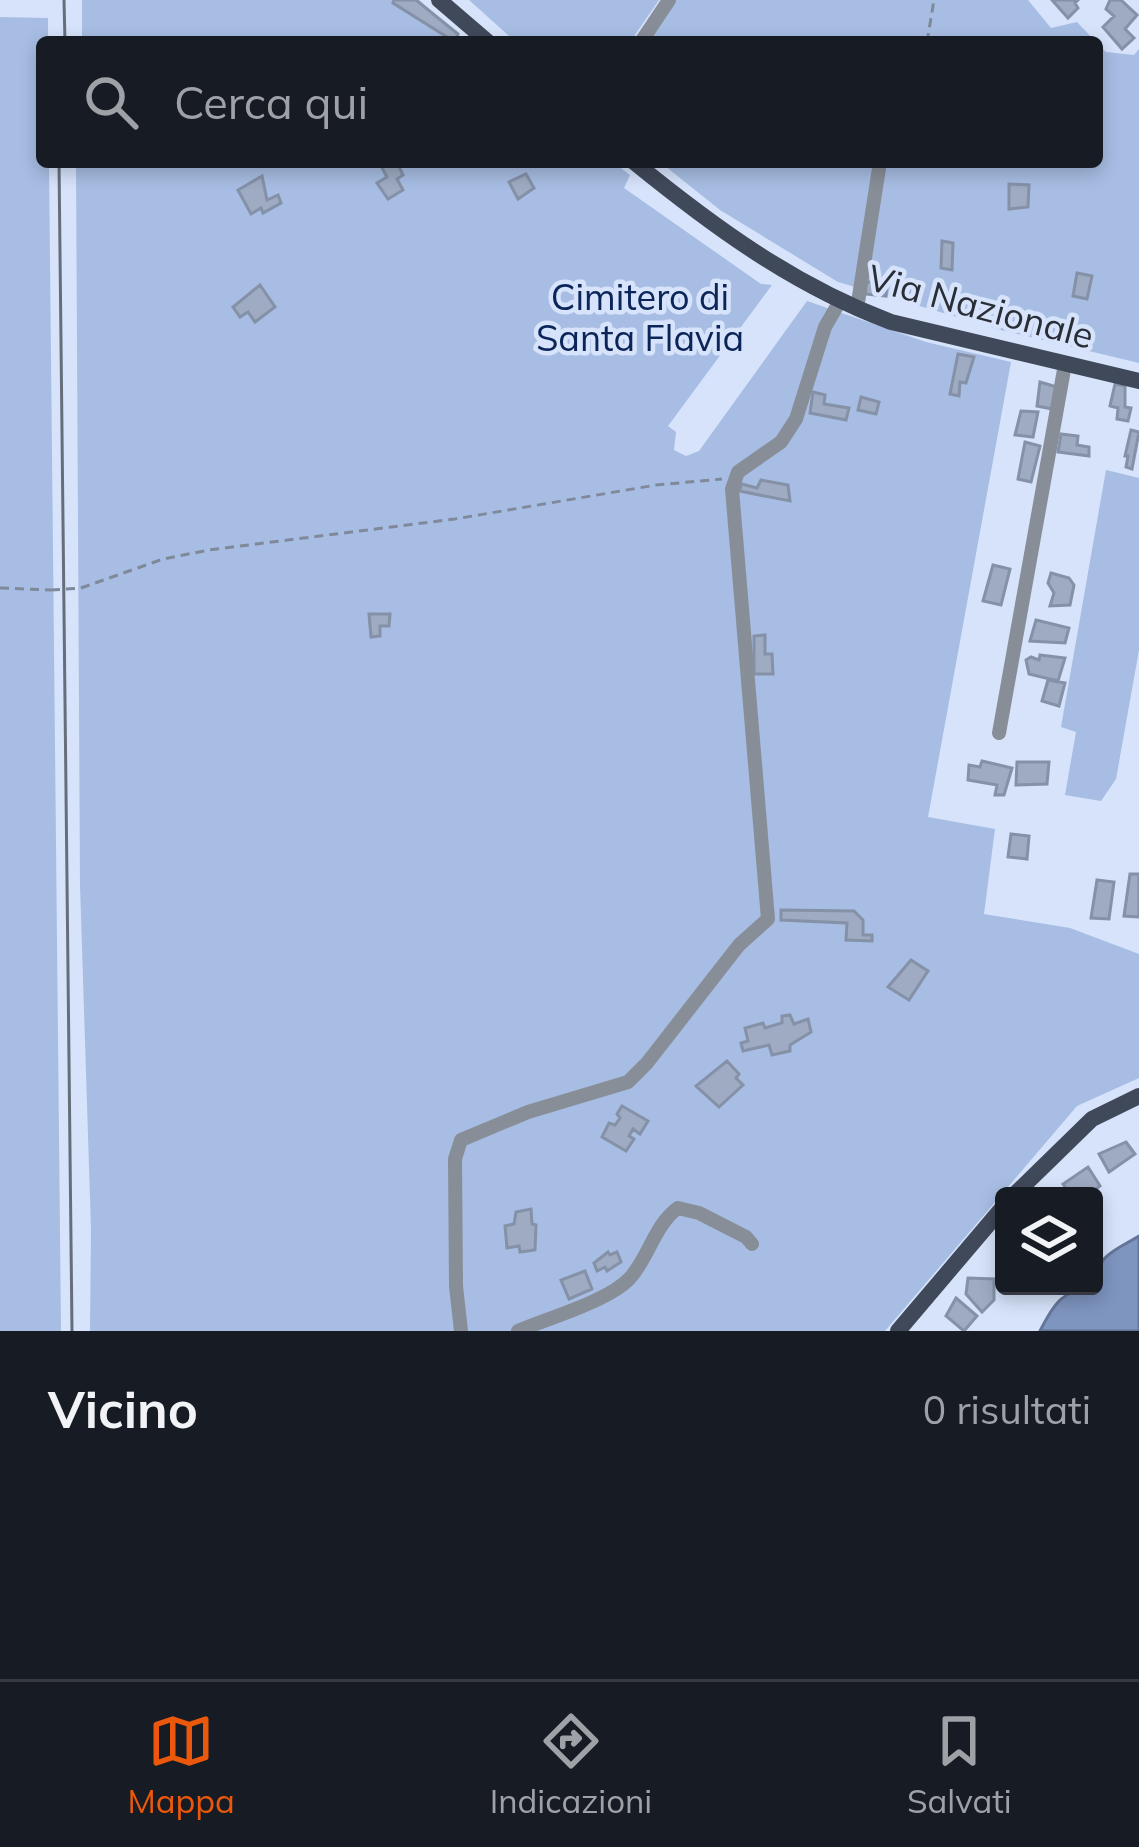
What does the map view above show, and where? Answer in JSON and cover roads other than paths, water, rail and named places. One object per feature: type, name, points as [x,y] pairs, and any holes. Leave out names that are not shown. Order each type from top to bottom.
[{"type":"main road","points":[[439,0],[481,36]]},
{"type":"main road","name":"Via Nazionale","points":[[642,168],[752,252],[848,305],[891,322],[1139,381]]},
{"type":"main road","points":[[1022,1187],[1092,1119],[1139,1096]]},
{"type":"main road","points":[[898,1331],[995,1218]]},
{"type":"street","points":[[644,36],[669,0]]},
{"type":"street","points":[[461,1331],[455,1159],[461,1140],[528,1112],[628,1082],[739,945],[768,919],[732,489],[736,478],[781,442],[796,419],[825,327],[848,305],[879,168]]},
{"type":"street","points":[[999,734],[1065,364]]},
{"type":"street","points":[[518,1331],[617,1289],[632,1276],[668,1215],[678,1208],[699,1213],[752,1244]]},
{"type":"railway","points":[[64,0],[65,36]]},
{"type":"railway","points":[[59,168],[72,1331]]},
{"type":"park label","name":"Cimitero di Santa Flavia","points":[[640,316]]}]
